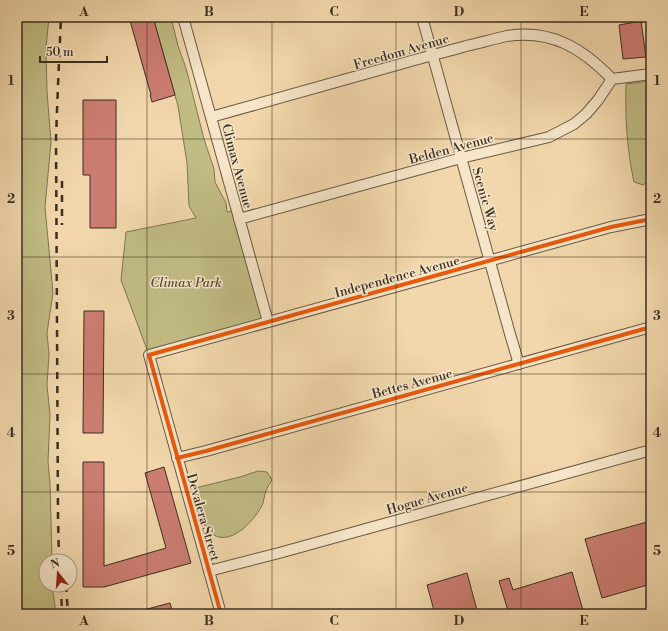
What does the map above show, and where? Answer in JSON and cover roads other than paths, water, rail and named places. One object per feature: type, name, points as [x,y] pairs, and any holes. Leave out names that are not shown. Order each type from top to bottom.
[{"type":"street","name":"Climax Avenue","points":[[183,17],[268,322]]},
{"type":"street","name":"Scenic Way","points":[[422,17],[519,364]]},
{"type":"street","name":"Freedom Avenue","points":[[211,117],[432,54],[509,36],[537,36],[563,42],[580,51],[596,63],[612,79]]},
{"type":"street","points":[[612,79],[651,74]]},
{"type":"street","name":"Belden Avenue","points":[[239,220],[461,158],[549,137],[574,124],[586,114],[598,100],[612,79]]},
{"type":"street","name":"Independence Avenue","points":[[149,355],[611,227],[651,219]]},
{"type":"street","name":"Bettes Avenue","points":[[177,458],[651,327]]},
{"type":"street","name":"Devalera Street","points":[[149,355],[221,614]]},
{"type":"street","name":"Hogue Avenue","points":[[209,571],[651,450]]},
{"type":"railway","points":[[59,553],[56,138],[61,17]]},
{"type":"railway","points":[[62,181],[62,225]]},
{"type":"railway","points":[[61,593],[62,614]]},
{"type":"railway","points":[[67,593],[68,614]]},
{"type":"park label","name":"Climax Park","points":[[186,282]]}]
